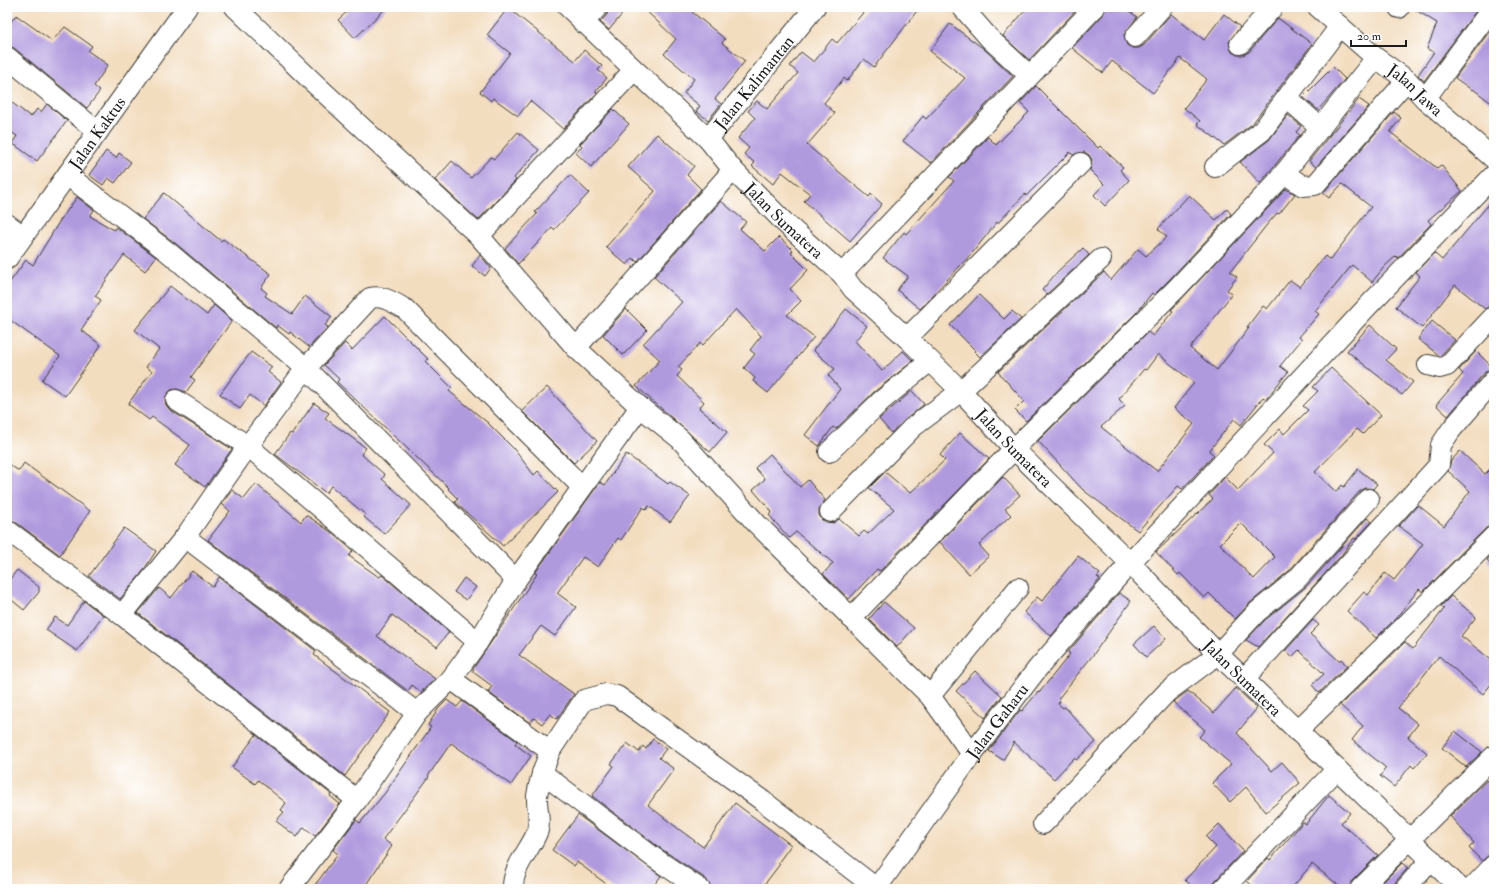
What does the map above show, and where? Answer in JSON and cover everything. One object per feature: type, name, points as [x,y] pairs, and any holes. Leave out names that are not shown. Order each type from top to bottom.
[{"type":"street","name":"Jalan Kaktus","points":[[7,259],[187,7]]},
{"type":"street","points":[[235,7],[314,83],[479,236],[576,348],[640,407],[680,439],[758,524],[930,696],[972,754]]},
{"type":"street","name":"Jalan Sumatera","points":[[568,7],[708,139],[733,170],[784,222],[842,274],[853,289],[907,338],[929,362],[961,391],[1014,449],[1130,563],[1218,654],[1297,731],[1411,838],[1461,889]]},
{"type":"street","points":[[584,23],[598,7]]},
{"type":"street","name":"Jalan Kalimantan","points":[[708,139],[815,7]]},
{"type":"street","points":[[962,7],[990,39],[1030,75]]},
{"type":"street","points":[[842,274],[1095,7]]},
{"type":"street","points":[[1135,37],[1162,7]]},
{"type":"street","points":[[1240,44],[1273,7]]},
{"type":"street","name":"Jalan Jawa","points":[[1318,7],[1376,58],[1407,80],[1425,99],[1494,159]]},
{"type":"street","points":[[1425,99],[1493,7]]},
{"type":"street","points":[[1215,167],[1262,131],[1288,99],[1340,26]]},
{"type":"street","points":[[7,57],[98,132]]},
{"type":"street","points":[[851,618],[1014,449],[1177,288],[1284,174],[1376,58]]},
{"type":"street","points":[[479,236],[634,70]]},
{"type":"street","points":[[1284,174],[1304,186],[1315,186],[1407,80]]},
{"type":"street","points":[[1288,99],[1321,128]]},
{"type":"street","points":[[907,338],[1081,163]]},
{"type":"street","points":[[576,348],[733,170]]},
{"type":"street","points":[[67,175],[168,252],[306,368],[516,580]]},
{"type":"street","name":"Jalan Gaharu","points":[[876,888],[972,754],[1038,668],[1130,563],[1366,308],[1494,175]]},
{"type":"street","points":[[7,224],[23,236]]},
{"type":"street","points":[[830,512],[913,427],[961,391],[1101,259]]},
{"type":"street","points":[[122,615],[185,537],[248,446],[306,368],[366,302],[376,297],[388,299],[405,309],[582,487]]},
{"type":"street","points":[[1428,365],[1440,368],[1447,366],[1494,316]]},
{"type":"street","points":[[829,452],[881,401],[929,362]]},
{"type":"street","points":[[1244,679],[1439,465],[1441,445],[1451,430],[1494,380]]},
{"type":"street","points":[[176,400],[248,446],[478,642]]},
{"type":"street","points":[[288,889],[357,800],[417,713],[451,679],[478,642],[516,580],[640,407]]},
{"type":"street","points":[[1043,824],[1167,692],[1218,654],[1257,612],[1297,579],[1369,499]]},
{"type":"street","points":[[7,530],[122,615],[357,800]]},
{"type":"street","points":[[1297,731],[1408,623],[1494,536]]},
{"type":"street","points":[[185,537],[417,713]]},
{"type":"street","points":[[930,696],[1018,588]]},
{"type":"street","points":[[451,679],[550,751]]},
{"type":"street","points":[[513,889],[517,868],[538,827],[537,796],[542,773],[550,751],[584,700],[606,694],[617,696],[763,801],[876,888]]},
{"type":"street","points":[[1360,889],[1494,756]]},
{"type":"street","points":[[1223,889],[1337,769]]},
{"type":"street","points":[[542,773],[653,857],[700,889]]},
{"type":"street","points":[[1405,889],[1431,859]]},
{"type":"street","points":[[1471,889],[1494,866]]},
{"type":"building","points":[[352,7],[387,7],[355,38],[338,20]]},
{"type":"building","points":[[609,7],[628,7],[609,30],[600,22],[607,15]]},
{"type":"building","points":[[642,7],[686,7],[725,39],[722,43],[745,61],[715,99],[721,104],[708,120],[696,111],[700,106],[684,93],[694,79],[664,54],[676,39]]},
{"type":"building","points":[[868,7],[920,7],[874,67],[864,59],[847,81],[844,78],[824,103],[835,113],[807,145],[869,197],[871,194],[882,204],[850,241],[804,201],[810,194],[782,172],[773,184],[752,166],[755,163],[744,154],[749,148],[738,138],[755,118],[748,111],[757,101],[767,109],[798,73],[790,66],[801,52],[814,62],[832,39],[837,43]]},
{"type":"building","points":[[1028,7],[1079,7],[1029,60],[1003,36]]},
{"type":"building","points":[[1106,7],[1124,7],[1137,17],[1124,35],[1127,45],[1133,48],[1139,48],[1144,45],[1171,14],[1204,40],[1224,14],[1240,27],[1229,42],[1232,52],[1237,55],[1243,55],[1249,52],[1278,18],[1312,44],[1252,124],[1224,145],[1197,124],[1200,121],[1184,108],[1207,79],[1180,58],[1153,93],[1112,61],[1103,73],[1072,48],[1103,15]]},
{"type":"building","points":[[1411,7],[1479,7],[1424,81],[1418,75],[1434,52],[1427,49],[1437,23]]},
{"type":"building","points":[[508,8],[575,61],[584,50],[602,66],[598,70],[607,78],[595,92],[597,93],[563,129],[530,101],[518,116],[493,98],[491,101],[480,92],[510,53],[487,35]]},
{"type":"building","points":[[16,15],[52,41],[65,27],[92,46],[88,51],[108,65],[94,86],[100,91],[87,108],[14,48],[7,46],[7,27]]},
{"type":"building","points":[[950,24],[984,49],[1013,76],[931,163],[903,141],[923,116],[926,119],[965,78],[930,51]]},
{"type":"building","points":[[1494,25],[1494,105],[1473,89],[1472,90],[1455,78]]},
{"type":"building","points":[[1333,67],[1345,79],[1318,110],[1303,97]]},
{"type":"building","points":[[1036,86],[1098,148],[1100,146],[1123,167],[1120,170],[1129,180],[1105,206],[1094,195],[1104,184],[1090,170],[1092,160],[1089,155],[1084,152],[1073,155],[1070,152],[1026,196],[1025,194],[998,223],[997,222],[973,252],[920,309],[897,290],[908,276],[883,258],[904,232],[906,234],[954,181],[949,177],[988,137],[996,145],[1029,112],[1020,103]]},
{"type":"building","points":[[7,99],[31,117],[37,109],[41,112],[47,104],[67,121],[37,161],[12,143],[17,136],[7,129]]},
{"type":"building","points":[[1359,99],[1369,106],[1316,167],[1309,161]]},
{"type":"building","points":[[613,109],[629,124],[591,167],[576,153],[582,146],[580,144]]},
{"type":"building","points":[[1394,112],[1401,118],[1390,132],[1437,168],[1441,165],[1462,191],[1428,220],[1431,224],[1398,258],[1396,256],[1385,266],[1372,282],[1352,265],[1315,311],[1319,314],[1299,337],[1302,339],[1280,366],[1288,372],[1266,399],[1263,397],[1241,425],[1234,419],[1209,451],[1214,455],[1182,489],[1178,486],[1138,531],[1083,490],[1038,441],[1148,332],[1153,336],[1173,311],[1171,310],[1286,189],[1295,194],[1279,214],[1277,213],[1265,227],[1230,272],[1237,277],[1227,290],[1232,294],[1190,348],[1217,370],[1249,328],[1247,327],[1263,306],[1267,309],[1290,280],[1300,287],[1325,256],[1330,260],[1371,207],[1342,184],[1329,198],[1323,193]],"holes":[[[1158,354],[1194,383],[1174,408],[1194,424],[1157,471],[1101,427],[1125,406],[1119,399],[1144,369],[1146,370]]]},
{"type":"building","points":[[1288,115],[1301,126],[1296,132],[1300,135],[1260,183],[1240,162],[1269,140]]},
{"type":"building","points":[[518,132],[539,150],[514,178],[516,180],[478,220],[435,180],[452,161],[471,178],[491,157],[494,159]]},
{"type":"building","points":[[657,134],[694,166],[687,175],[701,189],[637,262],[633,258],[627,265],[606,247],[655,191],[628,167]]},
{"type":"building","points":[[106,151],[116,158],[119,153],[131,162],[115,183],[108,178],[103,185],[89,175]]},
{"type":"building","points":[[570,175],[589,193],[554,230],[552,228],[518,264],[505,248],[537,214],[535,212]]},
{"type":"building","points":[[164,193],[221,241],[223,239],[271,274],[261,288],[267,293],[265,296],[292,314],[305,296],[332,317],[325,325],[328,327],[309,347],[290,332],[289,334],[277,325],[276,328],[175,243],[143,219]]},
{"type":"building","points":[[1189,195],[1216,220],[1227,209],[1231,214],[1169,280],[1154,295],[1152,293],[1137,312],[1026,421],[1015,410],[1024,401],[998,372],[1104,272],[1111,280],[1138,249],[1146,256],[1167,237],[1158,229]]},
{"type":"building","points":[[77,197],[94,210],[90,216],[114,230],[116,227],[156,257],[145,271],[124,255],[95,296],[101,300],[81,330],[101,345],[65,396],[42,380],[60,356],[7,318],[7,286],[26,260],[33,265],[59,222]]},
{"type":"building","points":[[1494,198],[1494,304],[1485,309],[1455,285],[1422,328],[1396,307],[1420,276],[1416,272],[1434,253],[1442,260]]},
{"type":"building","points":[[721,201],[746,222],[740,229],[765,251],[779,237],[793,250],[791,253],[808,270],[790,289],[801,301],[787,315],[814,337],[768,393],[753,381],[755,378],[744,368],[755,354],[750,350],[761,336],[736,309],[702,346],[700,343],[678,367],[682,370],[677,376],[704,402],[699,408],[727,432],[710,452],[636,386],[660,360],[643,344],[682,302],[654,277]]},
{"type":"building","points":[[1083,248],[1089,255],[1047,294],[1042,290],[1058,271]]},
{"type":"building","points":[[480,255],[491,268],[485,276],[472,266]]},
{"type":"building","points":[[170,286],[207,315],[214,305],[232,321],[191,377],[195,380],[186,392],[177,389],[171,390],[165,399],[166,405],[170,410],[232,449],[205,487],[175,465],[190,445],[152,417],[149,420],[128,404],[152,371],[146,367],[159,349],[135,330]]},
{"type":"building","points":[[979,295],[1004,319],[1012,311],[1021,319],[980,357],[950,325]]},
{"type":"building","points":[[626,309],[647,330],[623,355],[603,335]]},
{"type":"building","points":[[846,309],[867,326],[855,341],[882,371],[903,351],[913,361],[874,392],[836,429],[833,427],[819,446],[805,435],[840,389],[828,375],[835,369],[813,350]]},
{"type":"building","points":[[385,316],[428,359],[425,361],[452,388],[449,391],[488,423],[513,448],[534,475],[538,471],[558,492],[503,546],[455,502],[458,499],[448,489],[449,488],[337,382],[339,379],[324,365],[345,343],[352,350]]},
{"type":"building","points":[[1432,321],[1455,340],[1440,356],[1418,339]]},
{"type":"building","points":[[1370,325],[1396,349],[1386,360],[1413,382],[1402,395],[1347,351]]},
{"type":"building","points":[[1476,351],[1494,369],[1485,372],[1448,416],[1436,405],[1463,374],[1459,370]]},
{"type":"building","points":[[251,352],[272,367],[268,372],[281,382],[264,406],[250,395],[240,409],[220,394]]},
{"type":"building","points":[[1331,368],[1381,415],[1363,434],[1357,429],[1315,472],[1336,492],[1342,485],[1344,487],[1358,469],[1377,484],[1373,489],[1366,488],[1360,491],[1289,571],[1250,603],[1235,619],[1209,593],[1204,598],[1180,573],[1178,575],[1156,552],[1213,499],[1209,495],[1225,477],[1238,490],[1273,453],[1264,445],[1280,429],[1284,434],[1308,410],[1303,406],[1318,391],[1313,387]],"holes":[[[1241,523],[1275,557],[1254,579],[1220,544]]]},
{"type":"building","points":[[547,387],[597,441],[574,463],[522,411]]},
{"type":"building","points":[[912,391],[924,404],[891,433],[879,419]]},
{"type":"building","points":[[314,403],[329,413],[325,418],[366,448],[361,454],[385,475],[382,479],[411,505],[384,534],[364,517],[366,515],[331,486],[326,493],[275,454],[290,433],[292,434]]},
{"type":"building","points":[[960,433],[989,459],[880,571],[877,569],[849,599],[823,574],[833,563],[796,532],[789,538],[769,515],[772,512],[753,490],[765,479],[755,468],[770,454],[800,487],[808,480],[825,500],[819,510],[819,515],[822,520],[833,523],[839,519],[859,536],[864,531],[868,534],[894,509],[869,488],[885,472],[910,493],[945,460],[940,455]]},
{"type":"building","points":[[1460,451],[1485,474],[1494,465],[1494,525],[1486,528],[1423,592],[1419,589],[1396,618],[1376,638],[1347,611],[1364,592],[1368,595],[1385,573],[1394,580],[1423,544],[1399,526],[1418,505],[1444,526],[1470,491],[1448,471],[1451,461]]},
{"type":"building","points":[[626,454],[668,484],[670,482],[690,496],[670,522],[649,506],[646,510],[643,507],[621,540],[618,538],[598,567],[583,557],[557,593],[576,607],[555,636],[541,626],[519,655],[574,694],[557,719],[550,714],[542,724],[534,718],[530,723],[488,692],[492,686],[473,672],[473,669],[537,574],[535,573],[600,482],[605,485]]},
{"type":"building","points":[[7,463],[19,471],[24,463],[90,511],[60,555],[14,521],[7,519]]},
{"type":"building","points":[[1003,477],[1020,495],[1005,509],[1011,515],[979,545],[989,556],[969,574],[940,542]]},
{"type":"building","points":[[256,484],[301,522],[306,515],[334,534],[353,551],[349,556],[379,577],[382,575],[449,632],[437,647],[392,615],[377,636],[435,679],[421,692],[412,685],[408,691],[208,540],[230,511],[222,504],[232,490],[244,499]]},
{"type":"building","points":[[1367,518],[1372,522],[1356,539],[1354,538],[1340,557],[1258,647],[1246,640],[1265,620],[1306,587]]},
{"type":"building","points":[[124,528],[156,551],[141,574],[120,599],[89,576]]},
{"type":"building","points":[[1494,552],[1494,566],[1487,560]]},
{"type":"building","points":[[1078,556],[1100,574],[1097,577],[1100,579],[1051,636],[1024,612],[1037,597],[1042,601]]},
{"type":"building","points":[[17,570],[39,587],[39,592],[24,610],[7,596],[7,583]]},
{"type":"building","points":[[192,571],[213,587],[219,577],[316,651],[314,655],[390,712],[345,776],[138,613],[159,588],[171,598]]},
{"type":"building","points":[[464,578],[476,587],[466,600],[454,592]]},
{"type":"building","points":[[1119,593],[1131,601],[1093,655],[1058,699],[1060,701],[1058,704],[1063,708],[1065,707],[1096,742],[1076,760],[1074,758],[1054,779],[1014,742],[1003,760],[989,751],[1020,710],[1022,711],[1038,692],[1039,693],[1070,654],[1068,652]]},
{"type":"building","points":[[1451,596],[1476,617],[1461,636],[1494,662],[1494,681],[1483,694],[1439,656],[1398,708],[1418,724],[1408,737],[1427,753],[1414,768],[1411,765],[1394,787],[1380,776],[1386,768],[1352,740],[1363,726],[1340,705],[1405,642],[1413,649],[1444,609],[1441,606]]},
{"type":"building","points":[[84,601],[103,615],[77,651],[46,630],[55,617],[67,625]]},
{"type":"building","points":[[884,602],[914,628],[897,647],[869,619]]},
{"type":"building","points":[[1313,620],[1319,625],[1310,634],[1339,661],[1341,659],[1347,666],[1319,693],[1312,685],[1324,674],[1299,650],[1292,657],[1285,651]]},
{"type":"building","points":[[1154,626],[1166,639],[1146,657],[1134,644]]},
{"type":"building","points":[[975,671],[1002,696],[985,718],[956,691]]},
{"type":"building","points":[[1236,688],[1257,708],[1237,733],[1272,771],[1282,762],[1300,783],[1266,812],[1246,787],[1230,802],[1212,783],[1231,764],[1199,737],[1205,730],[1173,702],[1188,691],[1214,713]]},
{"type":"building","points":[[447,700],[457,707],[462,701],[517,741],[515,744],[531,756],[511,785],[451,743],[428,776],[429,777],[383,839],[392,846],[363,889],[312,889],[338,854],[333,850],[356,820],[360,823],[385,793],[431,727],[428,725],[439,708]]},
{"type":"building","points":[[1455,731],[1482,752],[1466,767],[1442,748]]},
{"type":"building","points":[[256,735],[331,794],[330,796],[340,804],[315,836],[304,827],[297,837],[276,821],[284,812],[281,810],[286,803],[258,780],[255,784],[232,767]]},
{"type":"building","points":[[653,739],[666,749],[659,758],[674,769],[648,805],[680,830],[703,847],[735,803],[791,845],[778,863],[780,864],[761,889],[712,889],[706,879],[660,848],[592,796],[614,766],[611,764],[627,743],[639,752],[643,746],[646,749]]},
{"type":"building","points":[[1487,780],[1494,788],[1494,854],[1490,854],[1482,861],[1469,848],[1474,843],[1450,816]]},
{"type":"building","points":[[1329,795],[1350,813],[1341,823],[1378,855],[1352,881],[1349,889],[1343,889],[1312,864],[1291,889],[1256,889],[1247,881],[1268,858],[1270,860],[1303,822],[1306,824]]},
{"type":"building","points":[[578,815],[661,876],[651,889],[613,889],[577,862],[574,866],[552,850]]},
{"type":"building","points":[[1219,824],[1243,851],[1215,881],[1212,889],[1195,889],[1185,880],[1216,847],[1206,837]]},
{"type":"building","points":[[1402,863],[1408,868],[1396,881],[1394,889],[1376,889]]}]
